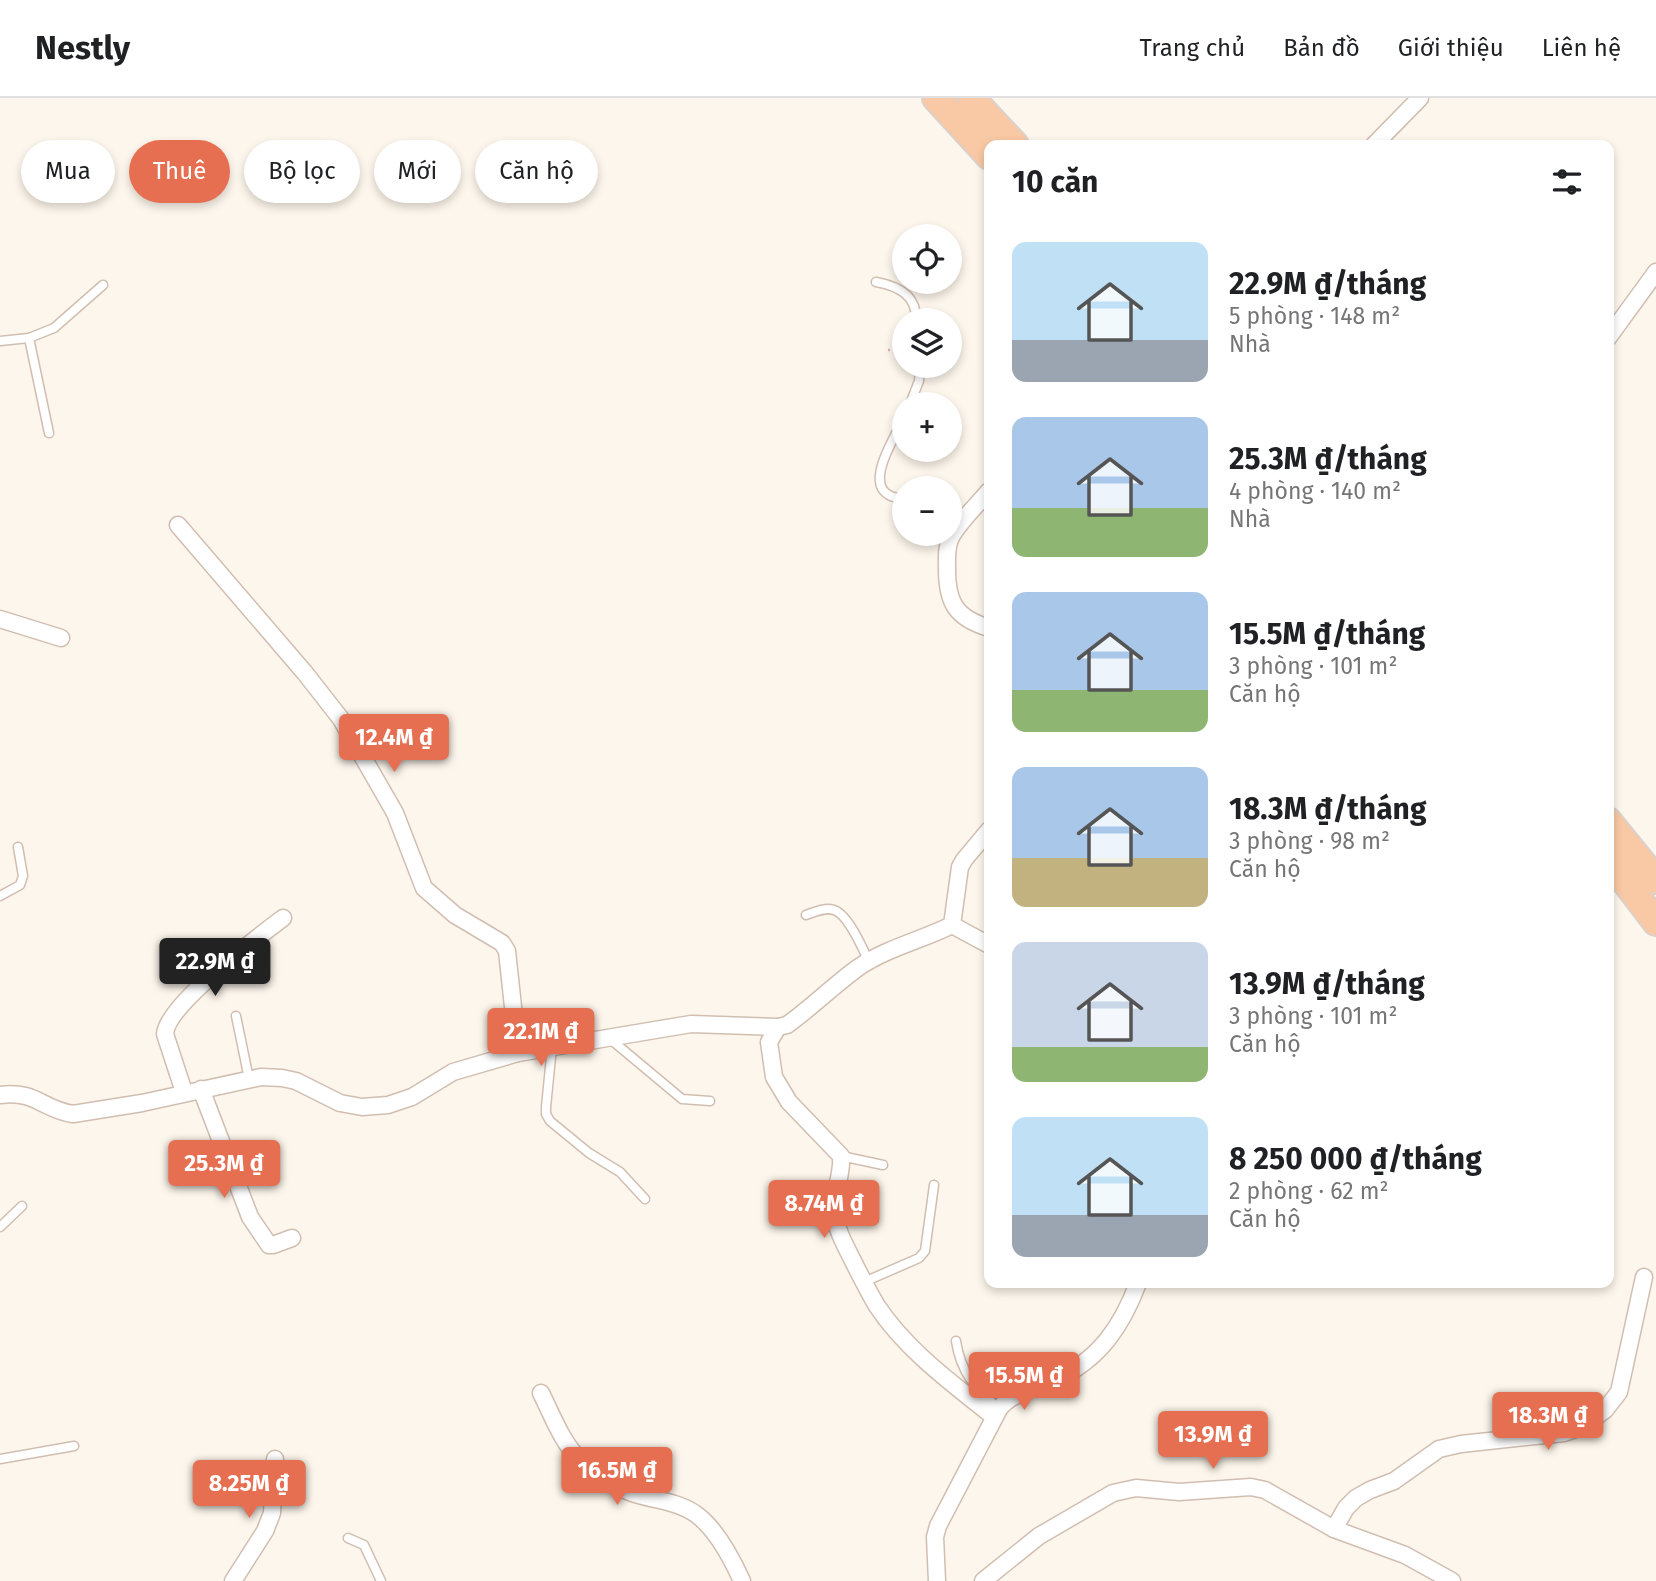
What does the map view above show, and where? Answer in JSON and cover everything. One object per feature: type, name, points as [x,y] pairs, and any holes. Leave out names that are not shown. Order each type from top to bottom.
[{"type":"highway","points":[[936,98],[984,151]]},
{"type":"highway","points":[[971,98],[1010,140]]},
{"type":"highway","points":[[1614,828],[1656,880]]},
{"type":"highway","points":[[1614,867],[1656,922]]},
{"type":"street","points":[[1379,140],[1420,98]]},
{"type":"street","points":[[1614,330],[1656,272]]},
{"type":"street","points":[[962,522],[984,497]]},
{"type":"street","points":[[178,525],[341,719],[394,813],[424,888],[456,915],[502,943],[507,951],[518,1053]]},
{"type":"street","points":[[948,546],[947,590],[955,608],[971,623],[984,627]]},
{"type":"street","points":[[0,619],[61,638]]},
{"type":"street","points":[[953,925],[960,867],[984,836]]},
{"type":"street","points":[[184,1092],[166,1027],[179,1007],[197,990],[283,918]]},
{"type":"street","points":[[953,925],[984,942]]},
{"type":"street","points":[[0,1095],[26,1094],[64,1113],[73,1114],[142,1103],[249,1079],[282,1077],[340,1102],[362,1107],[388,1105],[412,1097],[453,1072],[518,1053],[704,1023],[778,1027],[788,1025],[869,962],[953,925]]},
{"type":"street","points":[[778,1027],[769,1042],[774,1077],[789,1102],[841,1156],[835,1215],[844,1241],[878,1307],[923,1358],[996,1413]]},
{"type":"street","points":[[201,1089],[250,1217],[269,1245],[292,1238]]},
{"type":"street","points":[[1334,1530],[1346,1508],[1356,1498],[1394,1481],[1439,1449],[1461,1444],[1564,1433],[1584,1426],[1605,1410],[1619,1392],[1644,1277]]},
{"type":"street","points":[[936,1581],[935,1537],[938,1526],[996,1413],[1013,1396],[1058,1379],[1092,1359],[1125,1314],[1136,1288]]},
{"type":"street","points":[[541,1393],[568,1447],[583,1463],[606,1481],[623,1489],[686,1508],[698,1515],[723,1547],[742,1581]]},
{"type":"street","points":[[233,1581],[272,1513],[275,1459]]},
{"type":"street","points":[[983,1581],[1039,1536],[1113,1493],[1136,1488],[1179,1492],[1251,1487],[1265,1490],[1334,1530],[1405,1555],[1452,1581]]},
{"type":"lane","points":[[876,282],[904,291],[915,308]]},
{"type":"lane","points":[[0,341],[29,338],[54,328],[103,285]]},
{"type":"lane","points":[[29,338],[49,433]]},
{"type":"lane","points":[[892,443],[878,478],[879,485],[886,494],[892,496]]},
{"type":"lane","points":[[0,896],[20,885],[23,876],[18,848]]},
{"type":"lane","points":[[806,915],[830,909],[842,914],[869,962]]},
{"type":"lane","points":[[236,1016],[249,1079]]},
{"type":"lane","points":[[609,1038],[682,1099],[710,1101]]},
{"type":"lane","points":[[552,1047],[546,1107],[550,1121],[589,1153],[620,1172],[645,1199]]},
{"type":"lane","points":[[841,1156],[883,1166]]},
{"type":"lane","points":[[864,1282],[919,1258],[925,1251],[933,1185]]},
{"type":"lane","points":[[0,1227],[22,1206]]},
{"type":"lane","points":[[956,1341],[958,1358],[966,1374],[996,1413]]},
{"type":"lane","points":[[0,1459],[74,1446]]},
{"type":"lane","points":[[348,1538],[364,1545],[381,1581]]}]
